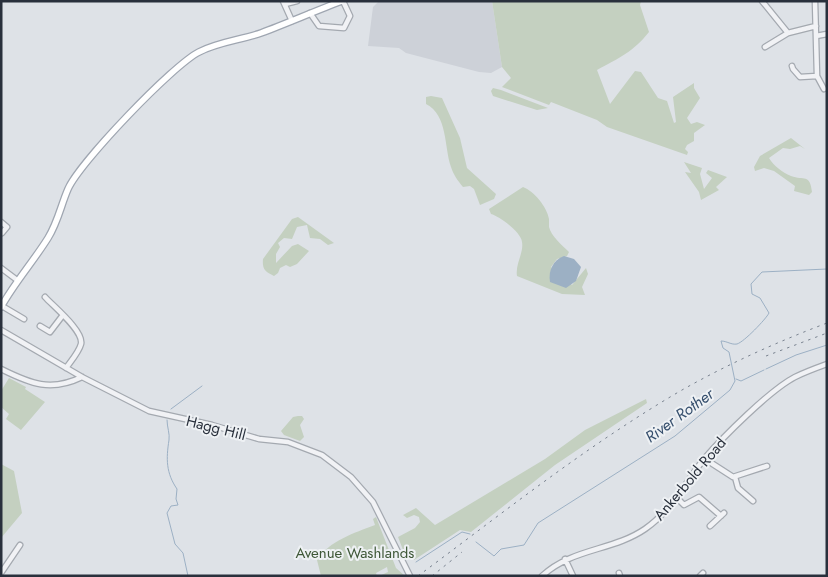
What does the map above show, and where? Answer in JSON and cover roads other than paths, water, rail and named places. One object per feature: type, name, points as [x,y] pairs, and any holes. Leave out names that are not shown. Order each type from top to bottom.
[{"type":"main road","points":[[2,306],[17,280],[41,249],[61,214],[68,188],[73,181],[118,128],[184,60],[200,51],[260,33],[343,1]]},
{"type":"street","points":[[292,21],[284,3],[297,1]]},
{"type":"street","points":[[310,13],[319,26],[344,28],[350,16],[343,1]]},
{"type":"street","points":[[762,1],[773,12],[788,33]]},
{"type":"street","points":[[816,1],[817,76],[824,89]]},
{"type":"street","points":[[764,47],[788,33],[816,26]]},
{"type":"street","points":[[816,36],[827,34]]},
{"type":"street","points":[[792,66],[793,70],[800,77],[817,76]]},
{"type":"street","points":[[1,222],[7,227],[2,233]]},
{"type":"street","points":[[1,268],[17,280]]},
{"type":"street","points":[[45,297],[78,331],[81,340],[79,348],[66,368]]},
{"type":"street","points":[[2,306],[24,319]]},
{"type":"street","points":[[40,326],[50,332],[63,315]]},
{"type":"street","name":"Hagg Hill","points":[[1,330],[82,377],[149,410],[212,425],[259,439],[288,442],[322,455],[351,477],[373,502],[398,555],[410,575]]},
{"type":"street","name":"Ankerbold Road","points":[[542,576],[565,559],[615,544],[639,532],[659,518],[677,498],[705,459],[776,390],[794,377],[827,364]]},
{"type":"street","points":[[1,369],[38,385],[50,386],[82,377]]},
{"type":"street","points":[[705,459],[727,475],[735,477],[767,466]]},
{"type":"street","points":[[735,477],[738,488],[752,501]]},
{"type":"street","points":[[677,498],[684,505],[699,497],[703,498],[723,515],[710,526]]},
{"type":"street","points":[[1,573],[18,552],[20,545]]},
{"type":"street","points":[[565,559],[573,576]]},
{"type":"water","points":[[564,256],[574,259],[581,267],[576,281],[566,288],[550,282],[554,263]]},
{"type":"waterway","name":"River Rother","points":[[476,542],[494,556],[501,549],[524,545],[538,523],[675,436],[730,390],[735,381],[729,352],[723,348],[721,341],[737,344],[745,339],[769,313],[760,298],[752,294],[751,284],[762,272],[827,269]]},
{"type":"waterway","points":[[766,369],[796,355],[827,345]]},
{"type":"waterway","points":[[736,379],[741,381],[764,370]]},
{"type":"waterway","points":[[171,409],[202,386]]},
{"type":"waterway","points":[[167,420],[169,438],[168,466],[173,483],[177,489],[176,499],[178,505],[171,506],[167,513],[175,544],[183,553],[188,576]]},
{"type":"waterway","name":"River Rother","points":[[416,562],[462,532],[470,534]]},
{"type":"railway","points":[[418,576],[547,479],[647,411],[699,380],[735,362],[827,323]]},
{"type":"railway","points":[[766,356],[827,333]]},
{"type":"railway","points":[[432,576],[462,552]]},
{"type":"park label","name":"Avenue Washlands","points":[[355,553]]}]
